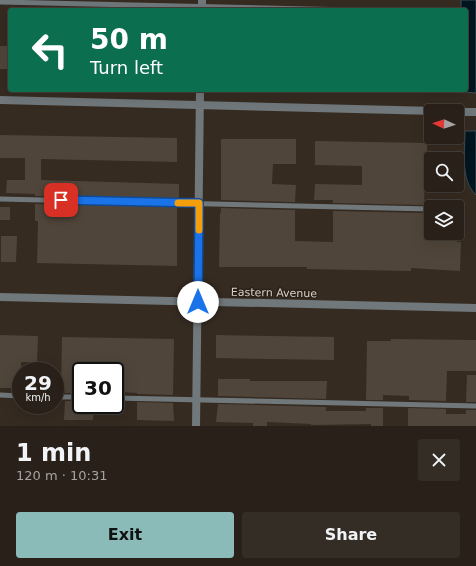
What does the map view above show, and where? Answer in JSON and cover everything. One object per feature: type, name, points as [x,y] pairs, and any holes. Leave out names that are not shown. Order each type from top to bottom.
[{"type":"street","points":[[196,426],[200,92]]},
{"type":"street","points":[[0,100],[424,111]]},
{"type":"street","points":[[464,112],[476,112]]},
{"type":"street","name":"Eastern Avenue","points":[[0,297],[476,308]]},
{"type":"lane","points":[[0,2],[278,8]]},
{"type":"lane","points":[[0,199],[424,209]]},
{"type":"lane","points":[[0,396],[12,396]]},
{"type":"lane","points":[[124,398],[476,406]]},
{"type":"water","points":[[461,0],[476,0],[476,93],[465,92],[468,92],[468,8],[461,8]]},
{"type":"water","points":[[465,131],[476,131],[476,195],[471,189],[465,173]]},
{"type":"building","points":[[0,46],[8,46],[8,69],[0,69]]},
{"type":"building","points":[[0,135],[177,138],[177,162],[41,159],[41,180],[179,184],[179,197],[178,199],[35,196],[35,194],[6,193],[7,180],[25,180],[25,158],[0,158]]},
{"type":"building","points":[[221,139],[296,139],[296,164],[273,164],[272,184],[296,185],[295,202],[221,200]]},
{"type":"building","points":[[315,141],[427,144],[427,152],[424,152],[424,205],[333,203],[333,200],[314,200],[315,184],[362,185],[362,166],[315,165]]},
{"type":"building","points":[[35,204],[177,207],[177,266],[37,263],[38,221],[35,221]]},
{"type":"building","points":[[0,207],[10,207],[10,220],[0,220]]},
{"type":"building","points":[[221,208],[295,210],[295,241],[333,242],[333,211],[424,213],[424,240],[457,240],[457,242],[461,242],[460,271],[411,268],[411,271],[307,269],[307,267],[219,267]]},
{"type":"building","points":[[1,236],[17,236],[16,262],[1,262]]},
{"type":"building","points":[[0,335],[38,336],[37,362],[12,362],[12,388],[0,388]]},
{"type":"building","points":[[216,335],[334,337],[334,360],[216,358]]},
{"type":"building","points":[[62,337],[174,339],[173,395],[124,392],[124,362],[72,362],[72,393],[65,393],[64,362],[62,362]]},
{"type":"building","points":[[391,339],[476,340],[476,371],[447,371],[446,401],[409,400],[409,396],[383,395],[383,400],[366,400],[367,341],[391,341]]},
{"type":"building","points":[[467,375],[476,375],[476,402],[466,402]]},
{"type":"building","points":[[218,379],[250,379],[250,381],[327,381],[326,399],[218,396]]},
{"type":"building","points":[[65,401],[72,401],[72,414],[93,414],[93,420],[64,420]]},
{"type":"building","points":[[137,402],[173,403],[174,421],[137,420]]},
{"type":"building","points":[[218,404],[326,407],[326,411],[366,411],[366,408],[383,408],[383,426],[371,426],[371,424],[311,425],[267,422],[267,426],[253,426],[253,423],[216,422]]},
{"type":"building","points":[[408,408],[446,409],[446,414],[466,414],[466,410],[476,410],[476,426],[408,426]]},
{"type":"slow traffic","points":[[178,203],[199,203],[199,230]]},
{"type":"route","points":[[61,200],[199,203],[198,302]]}]
